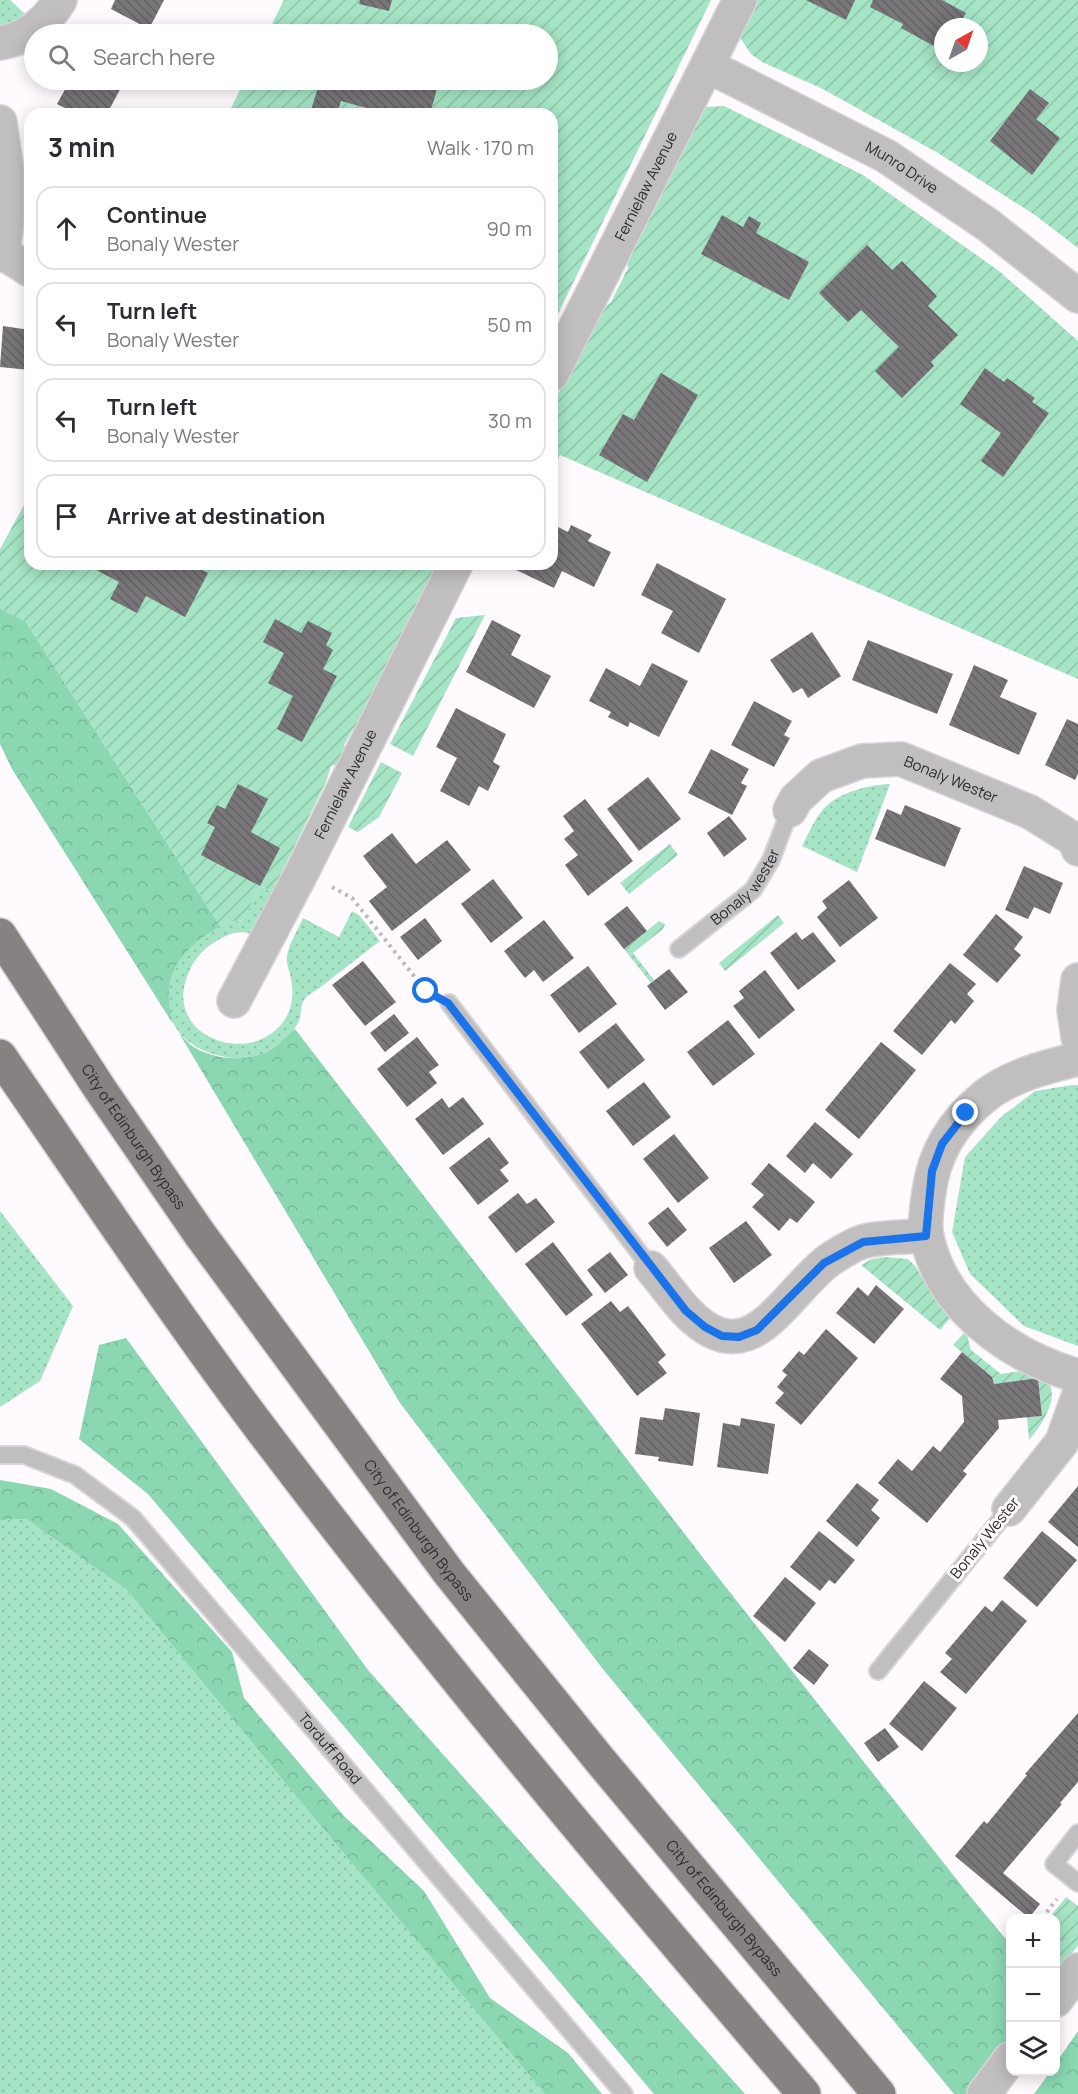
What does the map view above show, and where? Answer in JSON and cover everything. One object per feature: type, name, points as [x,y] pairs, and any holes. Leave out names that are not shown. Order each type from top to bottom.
[{"type":"highway","name":"City of Edinburgh Bypass","points":[[0,935],[100,1089],[199,1233],[449,1574],[606,1768],[879,2094]]},
{"type":"highway","points":[[0,1056],[211,1360],[393,1601],[562,1808],[804,2094]]},
{"type":"street","points":[[40,24],[60,0]]},
{"type":"street","name":"Fernielaw Avenue","points":[[558,362],[740,0]]},
{"type":"street","points":[[0,44],[11,42],[24,35]]},
{"type":"street","name":"Munro Drive","points":[[708,66],[886,156],[988,225],[1078,296]]},
{"type":"street","points":[[0,122],[8,170],[7,221],[11,259]]},
{"type":"street","name":"Fernielaw Avenue","points":[[234,1001],[302,872],[453,570]]},
{"type":"street","name":"Bonaly Wester","points":[[790,810],[796,799],[821,776],[862,761],[902,759],[1030,812],[1075,840],[1078,849]]},
{"type":"street","points":[[1078,980],[1074,1010],[1078,1037]]},
{"type":"street","points":[[1078,1059],[1041,1068],[1012,1080],[987,1095],[966,1113],[942,1144],[932,1171],[926,1236],[941,1275],[958,1300],[979,1323],[1005,1343],[1038,1361],[1078,1376]]},
{"type":"street","points":[[651,1268],[686,1311],[705,1327],[722,1336],[739,1337],[757,1330],[824,1263],[863,1242],[926,1236]]},
{"type":"street","name":"Bonaly Wester","points":[[1009,1509],[1062,1442],[1078,1397]]},
{"type":"street","points":[[1060,1995],[1078,1970]]},
{"type":"street","points":[[984,2094],[1006,2065]]},
{"type":"lane","name":"Bonaly wester","points":[[679,949],[753,890],[771,860],[790,810]]},
{"type":"lane","points":[[448,1003],[651,1268]]},
{"type":"lane","name":"Torduff Road","points":[[0,1455],[24,1455],[75,1475],[133,1518],[624,2094]]},
{"type":"lane","name":"Bonaly Wester","points":[[878,1671],[1009,1509]]},
{"type":"lane","points":[[1078,1833],[1054,1864],[1078,1883]]},
{"type":"path","points":[[302,872],[352,898],[426,991],[448,1003]]},
{"type":"green space","points":[[0,0],[10,0],[27,16],[0,28]]},
{"type":"green space","points":[[284,0],[711,0],[558,314],[558,108],[231,108],[240,90],[558,90],[558,24],[272,24]]},
{"type":"green space","points":[[755,0],[1078,0],[1078,248],[1035,215],[938,153],[821,88],[762,62],[751,54],[741,39],[744,23]]},
{"type":"green space","points":[[724,106],[863,175],[999,271],[1078,341],[1078,679],[560,455],[558,459],[558,394],[599,311],[611,302],[628,268],[626,253],[694,116],[705,107]]},
{"type":"green space","points":[[24,505],[24,570],[438,570],[359,727],[353,729],[344,745],[347,751],[340,764],[331,766],[326,782],[272,892],[260,886],[243,920],[220,926],[26,622],[0,608],[0,549]]},
{"type":"green space","points":[[0,608],[26,622],[220,926],[194,944],[176,966],[169,992],[169,1007],[173,1024],[12,769],[0,744]]},
{"type":"green space","points":[[485,615],[413,756],[390,744],[456,618]]},
{"type":"green space","points":[[381,762],[402,773],[379,817],[358,832],[348,827]]},
{"type":"green space","points":[[890,784],[857,872],[802,846],[813,824],[827,805],[852,791]]},
{"type":"green space","points":[[670,844],[678,855],[629,894],[620,883]]},
{"type":"green space","points":[[260,886],[272,892],[252,934],[241,932],[232,934],[213,943],[198,957],[188,974],[183,996],[187,1014],[198,1029],[213,1038],[231,1043],[250,1043],[268,1036],[287,1017],[292,999],[292,986],[287,956],[303,918],[339,937],[352,911],[359,915],[380,941],[305,998],[298,1023],[279,1044],[252,1057],[221,1056],[193,1044],[176,1027],[168,1006],[170,983],[179,961],[195,942],[217,927],[243,920]]},
{"type":"green space","points":[[778,915],[784,923],[725,971],[719,963]]},
{"type":"green space","points":[[659,921],[665,924],[663,929],[633,953],[654,980],[651,983],[624,949]]},
{"type":"green space","points":[[295,1029],[721,1581],[1006,1939],[1006,2042],[968,2094],[954,2094],[602,1668],[400,1403],[179,1033],[200,1051],[220,1057],[251,1057],[270,1050]]},
{"type":"green space","points":[[1078,1085],[1078,1346],[1024,1326],[970,1274],[952,1232],[965,1157],[1002,1116],[1035,1091]]},
{"type":"green space","points":[[0,1211],[73,1306],[40,1381],[0,1407]]},
{"type":"green space","points":[[885,1257],[908,1259],[916,1267],[931,1293],[950,1318],[940,1330],[861,1265],[872,1259]]},
{"type":"green space","points":[[964,1333],[967,1335],[971,1350],[1001,1374],[1030,1372],[1042,1376],[1049,1383],[1052,1392],[1051,1402],[1042,1422],[1029,1440],[1027,1417],[1042,1416],[1038,1378],[994,1384],[992,1377],[953,1345]]},
{"type":"green space","points":[[126,1338],[368,1670],[745,2094],[654,2094],[148,1494],[79,1439],[99,1345]]},
{"type":"green space","points":[[0,1480],[51,1489],[118,1524],[232,1652],[244,1698],[344,1816],[424,1891],[490,1998],[568,2053],[602,2094],[545,2094],[127,1590],[26,1519],[0,1520]]},
{"type":"green space","points":[[26,1519],[127,1590],[545,2094],[0,2094],[0,1520]]},
{"type":"green space","points":[[1066,1897],[1078,1906],[1078,1945],[1060,1970],[1060,1914],[1052,1914]]},
{"type":"green space","points":[[1078,2031],[1078,2094],[1034,2094],[1047,2076],[1060,2076],[1060,2057]]},
{"type":"building","points":[[115,0],[164,0],[152,24],[140,24],[111,9]]},
{"type":"building","points":[[360,0],[392,0],[389,11],[359,4]]},
{"type":"building","points":[[806,0],[855,0],[846,20]]},
{"type":"building","points":[[873,0],[942,0],[966,13],[963,18],[934,18],[934,46],[901,28],[903,24],[870,7]]},
{"type":"building","points":[[1030,89],[1049,103],[1036,119],[1060,138],[1032,175],[990,141]]},
{"type":"building","points":[[65,90],[120,90],[110,108],[65,108],[57,104]]},
{"type":"building","points":[[317,90],[437,90],[432,108],[366,108],[341,101],[339,108],[312,108]]},
{"type":"building","points":[[722,215],[743,227],[749,216],[761,223],[756,233],[809,262],[789,300],[701,254]]},
{"type":"building","points":[[867,245],[892,270],[902,261],[937,296],[928,306],[958,335],[931,362],[934,366],[902,398],[875,371],[899,347],[861,310],[848,322],[819,293]]},
{"type":"building","points":[[3,326],[24,329],[24,369],[0,367]]},
{"type":"building","points":[[985,368],[1004,382],[1007,378],[1035,398],[1032,402],[1049,413],[1003,477],[981,461],[1001,433],[960,404]]},
{"type":"building","points":[[661,373],[698,395],[647,482],[599,455],[623,414],[634,420]]},
{"type":"building","points":[[571,525],[592,535],[588,541],[611,552],[594,587],[562,571],[554,588],[516,570],[558,570],[558,527],[568,532]]},
{"type":"building","points":[[657,563],[726,599],[699,653],[661,633],[673,611],[641,595]]},
{"type":"building","points":[[96,570],[202,570],[208,573],[185,617],[146,596],[137,613],[110,599],[119,582]]},
{"type":"building","points":[[275,619],[301,633],[308,621],[332,633],[326,645],[333,650],[323,669],[337,676],[302,742],[277,729],[293,696],[268,683],[284,653],[263,642]]},
{"type":"building","points":[[492,620],[521,635],[511,655],[551,676],[534,708],[466,672]]},
{"type":"building","points":[[812,632],[841,676],[808,698],[802,688],[793,693],[770,660]]},
{"type":"building","points":[[868,640],[953,674],[937,714],[852,680]]},
{"type":"building","points":[[652,663],[688,681],[659,737],[630,722],[628,727],[608,717],[611,712],[589,701],[606,668],[640,686]]},
{"type":"building","points":[[974,665],[1008,680],[1000,697],[1037,713],[1019,755],[949,725]]},
{"type":"building","points":[[754,701],[792,721],[784,735],[790,738],[774,767],[731,745]]},
{"type":"building","points":[[456,708],[506,734],[493,762],[500,766],[488,791],[479,786],[469,806],[440,791],[457,758],[436,747]]},
{"type":"building","points":[[1067,719],[1078,724],[1078,774],[1075,780],[1045,765]]},
{"type":"building","points":[[711,749],[749,769],[741,783],[747,786],[732,815],[688,793]]},
{"type":"building","points":[[648,777],[681,819],[639,851],[607,809]]},
{"type":"building","points":[[238,784],[268,799],[251,832],[280,848],[260,886],[201,855],[215,827],[207,823],[217,805],[225,809]]},
{"type":"building","points":[[585,799],[633,861],[588,896],[565,865],[578,855],[564,839],[574,831],[563,816]]},
{"type":"building","points":[[905,805],[961,828],[945,867],[875,839],[887,809],[901,815]]},
{"type":"building","points":[[729,816],[747,839],[724,857],[707,833]]},
{"type":"building","points":[[392,833],[416,864],[447,840],[471,870],[392,931],[369,901],[387,887],[363,856]]},
{"type":"building","points":[[1024,866],[1063,883],[1050,914],[1034,907],[1028,919],[1005,910]]},
{"type":"building","points":[[493,879],[523,918],[491,943],[461,904]]},
{"type":"building","points":[[849,880],[878,918],[840,947],[817,917],[827,908],[822,901]]},
{"type":"building","points":[[627,906],[647,931],[624,949],[604,924]]},
{"type":"building","points":[[996,914],[1023,937],[1014,949],[1021,955],[997,983],[963,955]]},
{"type":"building","points":[[425,918],[442,941],[418,960],[400,937]]},
{"type":"building","points":[[544,920],[574,958],[543,982],[534,970],[525,978],[504,951]]},
{"type":"building","points":[[796,932],[802,940],[813,932],[836,961],[798,990],[770,953]]},
{"type":"building","points":[[363,961],[396,1002],[365,1026],[332,985]]},
{"type":"building","points":[[950,963],[976,984],[967,994],[974,1001],[955,1024],[951,1020],[922,1055],[893,1031]]},
{"type":"building","points":[[588,966],[617,1004],[579,1033],[550,995]]},
{"type":"building","points":[[669,969],[688,992],[665,1010],[647,986]]},
{"type":"building","points":[[765,970],[795,1010],[759,1039],[733,1006],[744,998],[739,991]]},
{"type":"building","points":[[394,1014],[409,1033],[385,1052],[370,1033]]},
{"type":"building","points":[[728,1020],[755,1054],[713,1086],[687,1052]]},
{"type":"building","points":[[616,1023],[645,1060],[608,1089],[579,1052]]},
{"type":"building","points":[[417,1037],[439,1065],[429,1072],[437,1083],[407,1107],[377,1069]]},
{"type":"building","points":[[881,1042],[916,1070],[859,1139],[825,1110]]},
{"type":"building","points":[[644,1082],[671,1117],[633,1146],[606,1111]]},
{"type":"building","points":[[463,1097],[484,1124],[443,1155],[415,1119],[442,1098],[449,1108]]},
{"type":"building","points":[[815,1122],[853,1154],[831,1179],[813,1163],[805,1173],[786,1156]]},
{"type":"building","points":[[674,1134],[709,1178],[678,1203],[643,1159]]},
{"type":"building","points":[[489,1137],[509,1163],[500,1170],[509,1181],[478,1205],[449,1168]]},
{"type":"building","points":[[769,1163],[815,1202],[797,1223],[790,1218],[779,1231],[752,1207],[764,1195],[751,1184]]},
{"type":"building","points":[[518,1193],[527,1204],[536,1198],[555,1222],[516,1253],[488,1217]]},
{"type":"building","points":[[668,1207],[687,1230],[667,1247],[648,1223]]},
{"type":"building","points":[[746,1221],[772,1255],[734,1283],[709,1248]]},
{"type":"building","points":[[553,1242],[593,1295],[566,1316],[525,1264]]},
{"type":"building","points":[[610,1252],[628,1275],[605,1293],[587,1270]]},
{"type":"building","points":[[876,1285],[904,1309],[874,1344],[836,1313],[858,1287],[868,1296]]},
{"type":"building","points":[[611,1301],[620,1312],[628,1306],[666,1355],[658,1362],[667,1373],[637,1396],[581,1324]]},
{"type":"building","points":[[826,1329],[858,1358],[801,1425],[775,1403],[784,1393],[777,1387],[787,1375],[782,1371],[799,1351],[804,1355]]},
{"type":"building","points":[[962,1352],[992,1377],[994,1384],[1038,1378],[1042,1416],[998,1420],[999,1428],[963,1471],[967,1474],[927,1523],[878,1483],[898,1459],[912,1471],[933,1446],[940,1452],[964,1422],[962,1396],[940,1379]]},
{"type":"building","points":[[665,1408],[700,1413],[693,1466],[658,1461],[659,1457],[635,1454],[640,1417],[663,1420]]},
{"type":"building","points":[[741,1418],[775,1424],[768,1474],[717,1467],[723,1423],[740,1426]]},
{"type":"building","points":[[857,1483],[879,1500],[871,1510],[880,1518],[857,1547],[826,1521]]},
{"type":"building","points":[[1078,1486],[1078,1547],[1048,1522]]},
{"type":"building","points":[[819,1531],[855,1560],[835,1584],[829,1580],[820,1591],[790,1567]]},
{"type":"building","points":[[1042,1531],[1077,1560],[1037,1607],[1003,1578]]},
{"type":"building","points":[[785,1577],[816,1603],[785,1642],[753,1616]]},
{"type":"building","points":[[1002,1600],[1027,1621],[966,1694],[940,1672],[952,1659],[945,1653],[985,1606],[992,1612]]},
{"type":"building","points":[[809,1649],[829,1665],[814,1685],[793,1668]]},
{"type":"building","points":[[924,1681],[957,1708],[922,1751],[889,1724]]},
{"type":"building","points":[[1078,1713],[1078,1782],[1003,1873],[1040,1904],[1032,1914],[1024,1914],[955,1856],[984,1821],[987,1824],[1027,1775],[1025,1774]]},
{"type":"building","points":[[885,1728],[899,1747],[878,1762],[864,1743]]},
{"type":"route","points":[[426,991],[448,1003],[686,1311],[705,1327],[722,1336],[739,1337],[757,1330],[824,1263],[863,1242],[926,1236],[932,1171],[942,1144],[966,1113]]}]
